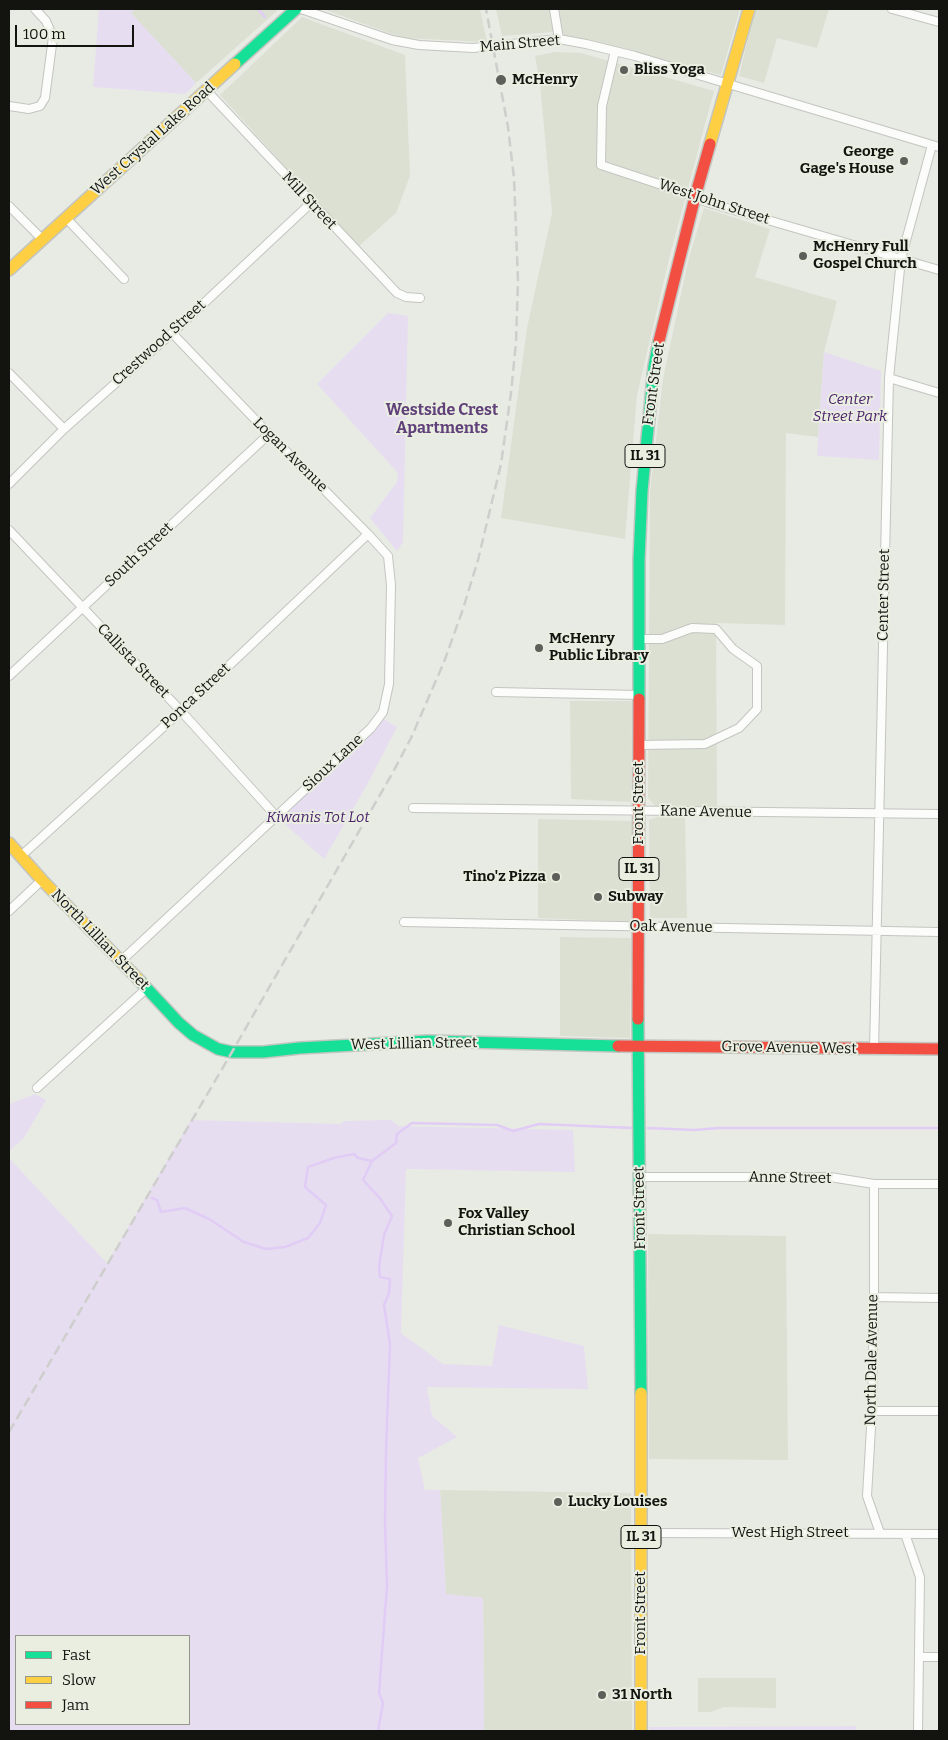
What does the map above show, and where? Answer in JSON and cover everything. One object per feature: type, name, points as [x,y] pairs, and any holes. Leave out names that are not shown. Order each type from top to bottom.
[{"type":"main road","name":"West Crystal Lake Road","points":[[9,270],[296,9]]},
{"type":"main road","name":"Front Street","points":[[641,1731],[638,1046],[639,560],[642,491],[654,366],[695,197],[749,9]]},
{"type":"main road","name":"North Lillian Street","points":[[9,843],[146,989],[193,1035]]},
{"type":"main road","name":"West Lillian Street","points":[[193,1035],[218,1049],[232,1052],[263,1052],[300,1048],[428,1041],[638,1046]]},
{"type":"main road","name":"Grove Avenue West","points":[[638,1046],[874,1050],[939,1049]]},
{"type":"street","points":[[9,106],[29,109],[40,106],[45,98],[53,37],[46,21],[34,9]]},
{"type":"street","name":"Main Street","points":[[301,9],[392,40],[419,45],[473,48],[559,39],[615,51],[936,146]]},
{"type":"street","points":[[554,9],[559,39]]},
{"type":"street","points":[[892,9],[939,22]]},
{"type":"street","name":"West John Street","points":[[615,51],[602,106],[601,165],[695,197],[939,270]]},
{"type":"street","name":"Mill Street","points":[[206,90],[397,293],[406,297],[420,298]]},
{"type":"street","name":"Center Street","points":[[874,1050],[889,378],[901,259],[936,146]]},
{"type":"street","name":"Crestwood Street","points":[[9,484],[64,429],[172,333],[311,202]]},
{"type":"street","points":[[9,206],[42,239]]},
{"type":"street","points":[[66,218],[124,279]]},
{"type":"street","name":"Logan Avenue","points":[[172,333],[388,556],[391,585]]},
{"type":"street","points":[[9,373],[64,429]]},
{"type":"street","points":[[889,378],[939,393]]},
{"type":"street","name":"South Street","points":[[9,676],[269,434]]},
{"type":"street","name":"Callista Street","points":[[9,530],[181,711],[276,816]]},
{"type":"street","name":"Ponca Street","points":[[21,856],[181,711],[368,534]]},
{"type":"street","name":"Sioux Lane","points":[[121,961],[371,728],[383,712],[389,684],[391,585]]},
{"type":"street","points":[[640,639],[662,639],[692,628],[716,629],[733,649],[757,666],[757,709],[739,728],[705,744],[640,746]]},
{"type":"street","points":[[496,692],[639,695]]},
{"type":"street","name":"Kane Avenue","points":[[413,808],[939,814]]},
{"type":"street","points":[[9,911],[42,880]]},
{"type":"street","name":"Oak Avenue","points":[[404,922],[939,932]]},
{"type":"street","points":[[37,1088],[146,989]]},
{"type":"street","name":"Anne Street","points":[[640,1177],[830,1177],[874,1184],[939,1184]]},
{"type":"street","name":"North Dale Avenue","points":[[874,1184],[872,1411],[867,1496],[880,1533]]},
{"type":"street","points":[[874,1297],[939,1298]]},
{"type":"street","points":[[872,1411],[939,1411]]},
{"type":"street","name":"West High Street","points":[[641,1533],[939,1534]]},
{"type":"street","points":[[905,1534],[920,1577],[918,1731]]},
{"type":"street","points":[[920,1657],[939,1657]]},
{"type":"shaded area","points":[[135,9],[279,9],[196,83],[130,13]]},
{"type":"shaded area","points":[[323,9],[480,9],[487,42],[403,38]]},
{"type":"shaded area","points":[[496,9],[740,9],[721,75],[553,32],[502,36]]},
{"type":"shaded area","points":[[755,9],[829,9],[817,48],[777,38],[764,83],[739,76]]},
{"type":"shaded area","points":[[302,17],[405,55],[410,176],[396,213],[358,247],[220,95]]},
{"type":"shaded area","points":[[555,52],[581,53],[714,91],[670,255],[637,395],[625,539],[501,518],[527,328],[552,213],[540,84],[535,56]]},
{"type":"shaded area","points":[[704,208],[770,229],[755,277],[837,301],[824,352],[818,437],[786,433],[785,625],[716,623],[717,807],[655,806],[648,798],[650,491],[663,379],[688,261]]},
{"type":"shaded area","points":[[570,701],[632,701],[631,802],[571,799]]},
{"type":"shaded area","points":[[660,816],[685,816],[687,918],[650,918],[649,820]]},
{"type":"shaded area","points":[[538,819],[632,821],[631,922],[538,918]]},
{"type":"shaded area","points":[[560,937],[631,938],[630,1038],[560,1036]]},
{"type":"shaded area","points":[[648,1234],[786,1236],[788,1460],[649,1459]]},
{"type":"shaded area","points":[[440,1490],[631,1493],[632,1731],[484,1731],[483,1598],[446,1595]]},
{"type":"shaded area","points":[[698,1678],[776,1678],[776,1708],[724,1707],[711,1712],[698,1712]]},
{"type":"green space","points":[[99,9],[135,9],[131,13],[196,83],[185,94],[93,87]]},
{"type":"green space","points":[[388,313],[408,316],[403,542],[397,551],[370,518],[397,482],[398,473],[317,384]]},
{"type":"green space","name":"Center Street Park","points":[[824,352],[881,371],[879,460],[817,456]]},
{"type":"green space","name":"Kiwanis Tot Lot","points":[[384,719],[397,727],[368,783],[324,859],[279,819]]},
{"type":"green space","points":[[35,1094],[46,1100],[24,1138],[9,1151],[9,1104]]},
{"type":"green space","points":[[191,1120],[341,1124],[344,1121],[391,1120],[399,1126],[573,1130],[575,1172],[406,1169],[401,1333],[443,1364],[492,1366],[499,1325],[584,1346],[588,1389],[427,1387],[432,1416],[457,1437],[418,1458],[425,1490],[440,1490],[446,1594],[483,1598],[484,1731],[9,1731],[9,1158],[107,1263]]},
{"type":"green space","points":[[856,1726],[856,1731],[649,1731],[649,1727]]},
{"type":"waterway","points":[[258,9],[265,17]]},
{"type":"waterway","points":[[152,1198],[157,1200],[161,1212],[185,1208],[209,1219],[244,1242],[266,1249],[285,1247],[308,1238],[320,1223],[326,1205],[305,1187],[308,1167],[334,1158],[354,1154],[358,1158],[372,1161],[396,1143],[397,1134],[412,1123],[497,1125],[513,1131],[539,1124],[633,1128]]},
{"type":"waterway","points":[[648,1128],[694,1130],[719,1128],[939,1128]]},
{"type":"waterway","points":[[372,1161],[363,1180],[379,1197],[392,1216],[384,1235],[379,1267],[380,1277],[390,1279],[389,1293],[384,1305],[390,1344],[385,1521],[387,1586],[379,1693],[383,1703],[378,1731]]},
{"type":"railway","points":[[9,1432],[232,1052],[392,774],[411,738],[444,662],[463,609],[478,560],[501,464],[516,342],[518,281],[514,178],[508,127],[486,9]]},
{"type":"traffic: fast","points":[[235,64],[296,9]]},
{"type":"traffic: fast","points":[[639,699],[639,560],[642,491],[654,366],[659,341]]},
{"type":"traffic: fast","points":[[140,981],[179,1023],[193,1035],[218,1049],[232,1052],[263,1052],[300,1048],[428,1041],[618,1046]]},
{"type":"traffic: fast","points":[[638,1019],[641,1393]]},
{"type":"traffic: slow","points":[[710,144],[749,9]]},
{"type":"traffic: slow","points":[[9,270],[235,64]]},
{"type":"traffic: slow","points":[[9,843],[42,880],[140,981]]},
{"type":"traffic: slow","points":[[641,1393],[641,1731]]},
{"type":"traffic: jam","points":[[659,341],[710,144]]},
{"type":"traffic: jam","points":[[638,1019],[639,699]]},
{"type":"traffic: jam","points":[[618,1046],[939,1049]]},
{"type":"place","name":"Bliss Yoga","points":[[624,70]]},
{"type":"place","name":"McHenry","points":[[501,80]]},
{"type":"place","name":"George Gage's House","points":[[904,161]]},
{"type":"place","name":"McHenry Full Gospel Church","points":[[803,256]]},
{"type":"place","name":"McHenry Public Library","points":[[539,648]]},
{"type":"place","name":"Tino'z Pizza","points":[[556,877]]},
{"type":"place","name":"Subway","points":[[598,897]]},
{"type":"place","name":"Fox Valley Christian School","points":[[448,1223]]},
{"type":"place","name":"Lucky Louises","points":[[558,1502]]},
{"type":"place","name":"31 North","points":[[602,1695]]},
{"type":"district","name":"Westside Crest Apartments","points":[[442,420]]}]
